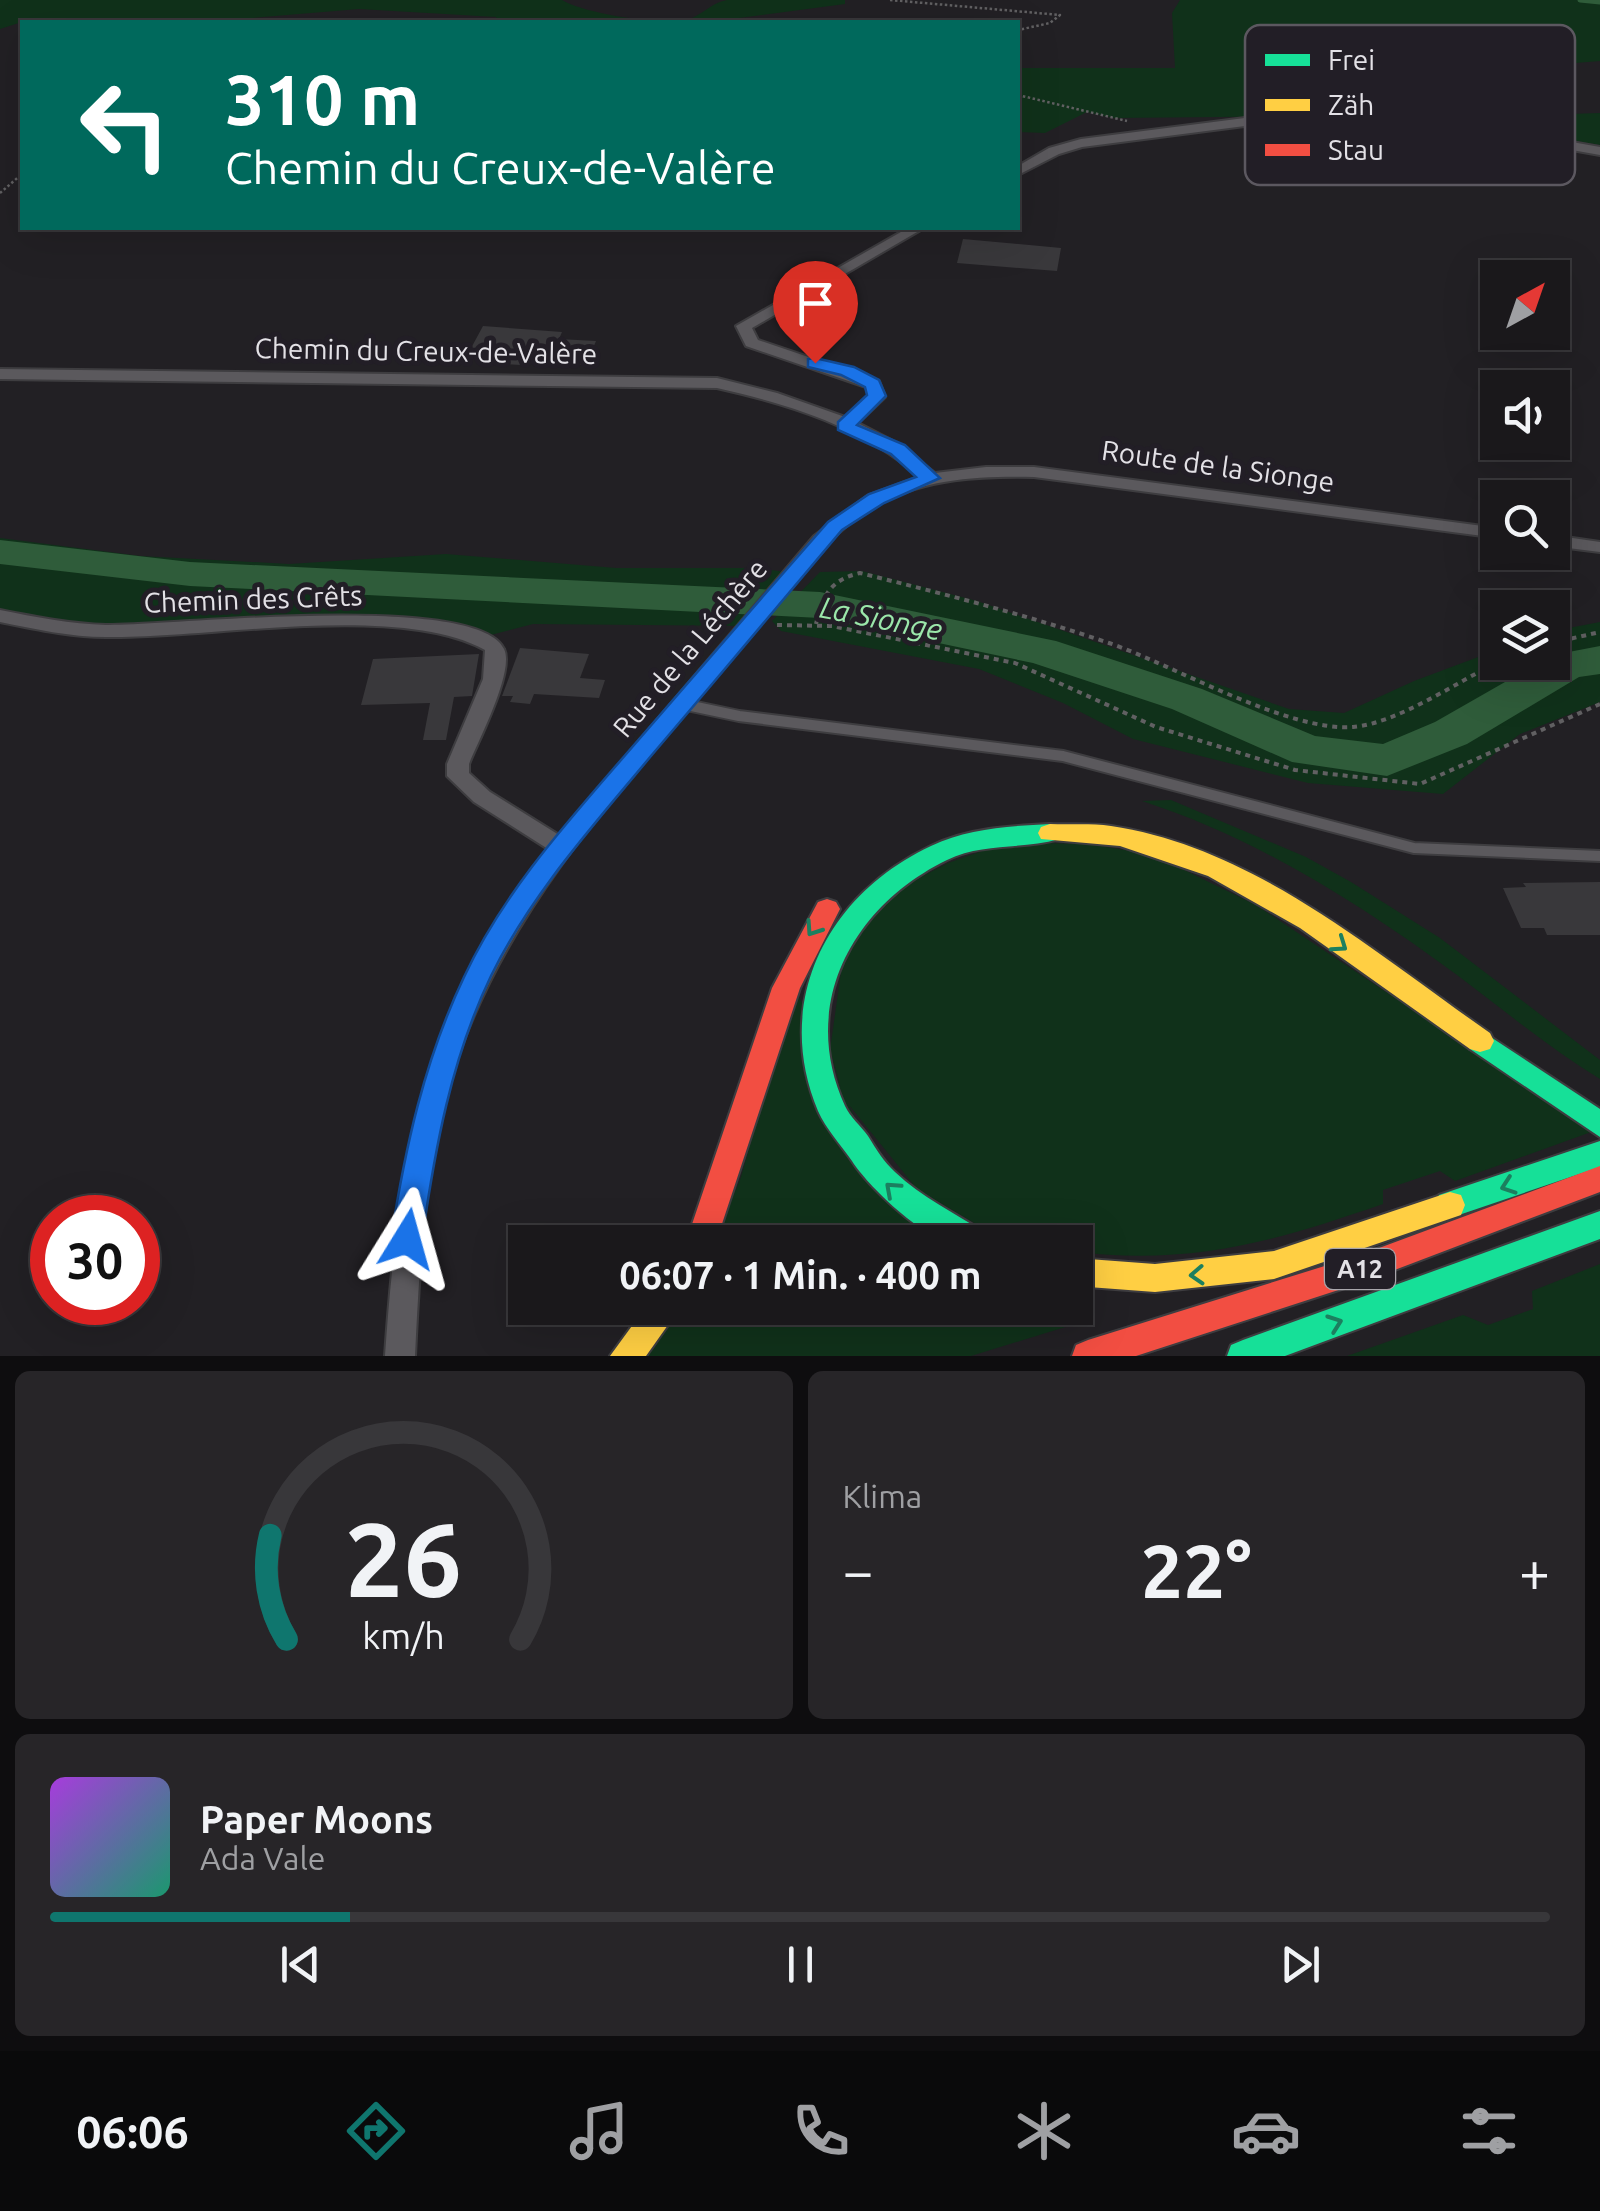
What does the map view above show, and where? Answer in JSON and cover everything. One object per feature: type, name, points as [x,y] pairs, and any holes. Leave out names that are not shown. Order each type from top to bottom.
[{"type":"highway","points":[[873,866],[934,834],[1005,817],[1083,815],[1170,833],[1244,864],[1311,903],[1558,1085],[1600,1125]]},
{"type":"highway","points":[[946,1225],[900,1196],[852,1146],[820,1086],[810,1016],[815,983],[827,950],[861,903],[914,863],[980,839],[1039,830],[1099,834],[1160,848],[1210,866],[1286,908],[1558,1085],[1600,1104]]},
{"type":"highway","points":[[708,1225],[732,1164],[785,982],[812,930],[848,887]]},
{"type":"highway","points":[[1093,1273],[1155,1278],[1274,1265],[1600,1154]]},
{"type":"highway","name":"A12","points":[[1088,1356],[1363,1268],[1600,1179]]},
{"type":"highway","name":"A12","points":[[1243,1356],[1600,1226]]},
{"type":"highway","points":[[626,1356],[651,1325]]},
{"type":"street","points":[[1020,171],[1054,151],[1080,143],[1245,122]]},
{"type":"street","points":[[1575,147],[1600,151]]},
{"type":"street","points":[[844,426],[877,396],[873,384],[848,371],[751,343],[744,326],[913,230]]},
{"type":"street","name":"Chemin du Creux-de-Valère","points":[[0,374],[717,383],[756,391],[898,450],[930,478]]},
{"type":"street","name":"Route de la Sionge","points":[[930,478],[1000,471],[1074,475],[1480,530]]},
{"type":"street","name":"Rue de la Léchère","points":[[400,1356],[407,1239],[422,1138],[449,1046],[477,977],[504,929],[561,846],[835,526],[854,511],[930,478]]},
{"type":"street","points":[[1570,543],[1600,547]]},
{"type":"street","name":"Chemin des Crêts","points":[[0,616],[102,631],[346,622],[431,625],[477,634],[489,642],[497,656],[488,695],[458,764],[458,776],[482,796],[561,846]]},
{"type":"lane","points":[[682,704],[739,716],[1062,756],[1414,848],[1600,856]]},
{"type":"path","points":[[890,0],[1060,14],[1050,23],[1020,30]]},
{"type":"path","points":[[1020,95],[1113,115],[1160,133]]},
{"type":"path","points":[[0,193],[20,176]]},
{"type":"path","points":[[816,624],[827,587],[839,577],[860,573],[1021,614],[1166,665],[1271,709],[1309,721],[1351,727],[1384,720],[1480,671]]},
{"type":"path","points":[[749,626],[816,624],[1015,663],[1156,727],[1295,770],[1420,784],[1600,704]]},
{"type":"path","points":[[1570,639],[1600,632]]},
{"type":"green space","points":[[0,0],[562,0],[607,14],[646,20],[497,20],[359,9],[229,20],[20,20],[0,29]]},
{"type":"green space","points":[[727,0],[845,0],[845,4],[723,20],[680,20]]},
{"type":"green space","points":[[1180,0],[1600,0],[1600,61],[1575,63],[1575,25],[1245,25],[1245,117],[1114,118],[1087,112],[1045,133],[1020,132],[1020,68],[1175,68],[1172,13]]},
{"type":"green space","points":[[1600,113],[1600,145],[1575,141],[1575,114]]},
{"type":"green space","points":[[0,538],[141,556],[289,564],[446,554],[616,568],[756,568],[793,573],[749,626],[533,624],[483,637],[388,622],[131,631],[0,616]]},
{"type":"green space","points":[[862,571],[977,601],[1289,709],[1344,713],[1480,656],[1480,680],[1570,680],[1570,628],[1600,622],[1600,702],[1520,734],[1443,794],[1308,783],[1133,739],[1063,703],[979,669],[781,631],[772,621],[820,572]]},
{"type":"green space","points":[[1171,800],[1306,857],[1440,938],[1600,1060],[1600,1079],[1345,898],[1226,834],[1142,801]]},
{"type":"green space","points":[[1040,843],[1088,844],[1131,851],[1174,865],[1256,905],[1594,1131],[1455,1181],[1440,1171],[1383,1190],[1383,1204],[1305,1229],[1195,1253],[1093,1253],[1093,1225],[976,1224],[917,1189],[844,1099],[830,1050],[843,958],[869,917],[900,888],[948,863],[988,849]]},
{"type":"green space","points":[[795,988],[898,1212],[919,1225],[720,1225],[740,1180]]},
{"type":"green space","points":[[1600,1264],[1600,1356],[1347,1356],[1463,1315],[1488,1325],[1533,1309],[1532,1291]]},
{"type":"green space","points":[[665,1325],[1072,1325],[971,1356],[642,1356]]},
{"type":"building","points":[[963,239],[1061,248],[1057,271],[957,263]]},
{"type":"building","points":[[483,326],[562,332],[559,339],[596,341],[586,365],[524,360],[521,365],[491,363],[496,352],[470,350]]},
{"type":"building","points":[[520,648],[589,654],[580,678],[605,680],[599,698],[534,694],[530,704],[510,702],[513,696],[502,696]]},
{"type":"building","points":[[479,654],[472,696],[454,697],[446,740],[423,740],[430,703],[361,705],[373,659]]},
{"type":"building","points":[[1600,882],[1600,935],[1547,935],[1544,928],[1521,928],[1503,888],[1526,887],[1523,883]]},
{"type":"waterway","points":[[1580,0],[1600,2]]},
{"type":"waterway","name":"La Sionge","points":[[0,552],[190,574],[820,605],[1041,651],[1187,699],[1308,751],[1387,760],[1451,733],[1568,665],[1600,660]]},
{"type":"traffic: fast","points":[[946,1225],[885,1182],[831,1108],[816,1051],[817,999],[832,951],[860,909],[897,876],[942,851],[994,836],[1050,833]]},
{"type":"traffic: fast","points":[[1480,1041],[1600,1125]]},
{"type":"traffic: fast","points":[[1450,1205],[1600,1154]]},
{"type":"traffic: fast","points":[[1243,1356],[1600,1225]]},
{"type":"traffic: slow","points":[[1050,833],[1120,837],[1169,850],[1217,870],[1309,921],[1480,1041]]},
{"type":"traffic: slow","points":[[1093,1273],[1155,1278],[1274,1265],[1450,1205]]},
{"type":"traffic: slow","points":[[626,1356],[651,1325]]},
{"type":"traffic: jam","points":[[707,1225],[770,1030],[786,988],[827,909]]},
{"type":"traffic: jam","points":[[1088,1356],[1363,1268],[1600,1179]]},
{"type":"route","points":[[407,1239],[422,1138],[449,1046],[477,977],[513,913],[561,846],[835,526],[876,498],[930,478],[908,456],[844,426],[877,396],[873,384],[848,371],[815,363]]}]
